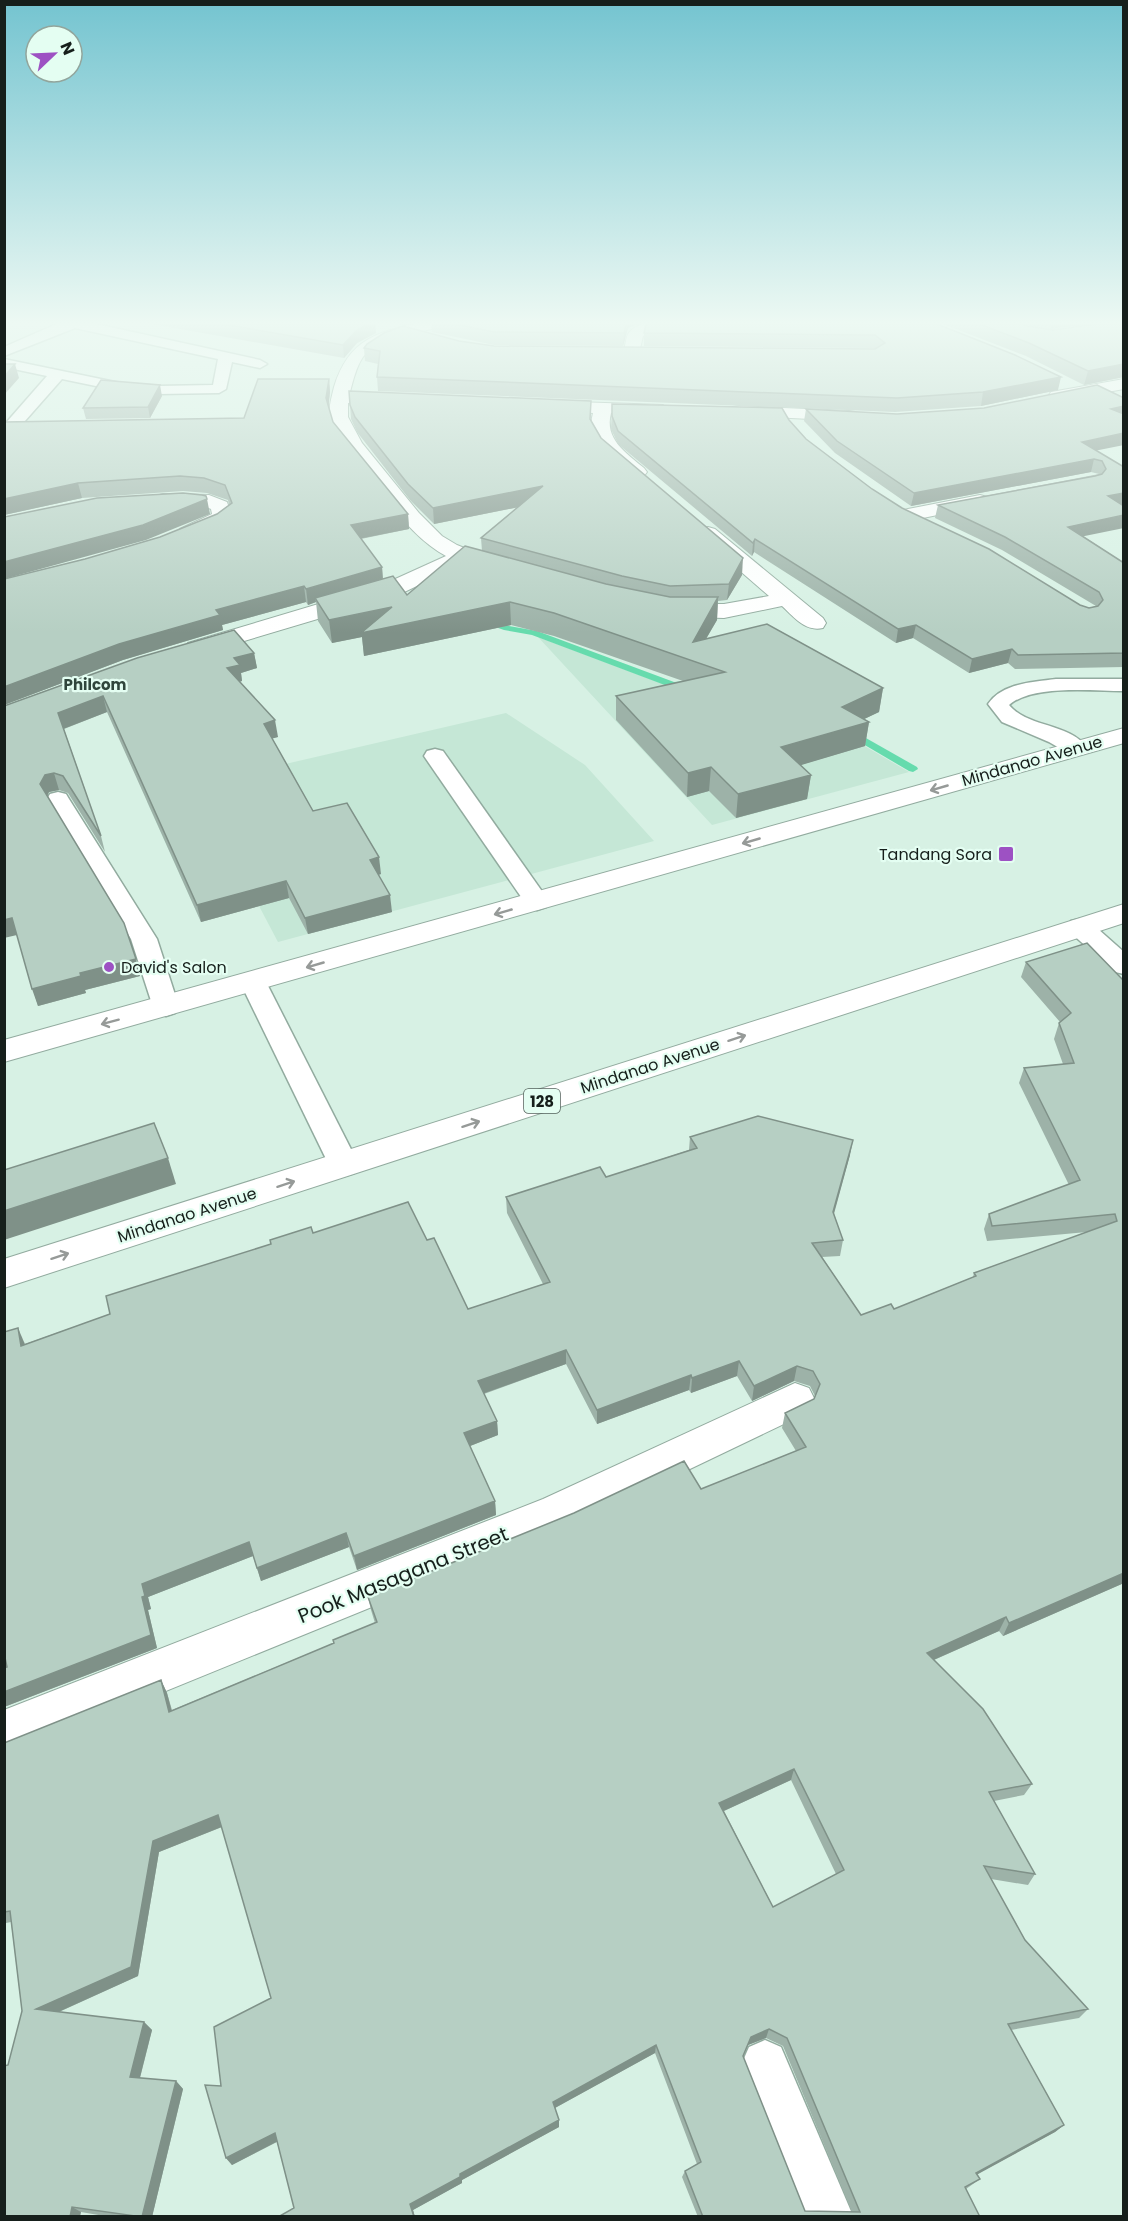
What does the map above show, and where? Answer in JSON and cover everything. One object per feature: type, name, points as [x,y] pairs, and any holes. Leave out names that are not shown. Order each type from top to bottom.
[{"type":"street","points":[[343,426],[353,443],[412,519],[436,541],[460,557],[517,574]]},
{"type":"street","points":[[599,426],[602,437],[609,448],[651,484]]},
{"type":"street","points":[[796,426],[802,436]]},
{"type":"street","points":[[8,427],[34,427]]},
{"type":"street","points":[[908,514],[1000,497]]},
{"type":"street","points":[[142,500],[190,499],[208,501],[220,506],[222,516],[207,526],[164,542]]},
{"type":"street","points":[[888,502],[940,530]]},
{"type":"street","points":[[693,520],[816,623]]},
{"type":"street","points":[[176,654],[390,590],[418,579],[460,557]]},
{"type":"street","points":[[649,608],[686,613],[724,611],[786,599]]},
{"type":"street","name":"Mindanao Avenue","points":[[4,1051],[1124,735]]},
{"type":"street","name":"Mindanao Avenue","points":[[4,1274],[1124,913]]},
{"type":"street","name":"Pook Masagana Street","points":[[4,1734],[558,1512],[795,1400]]},
{"type":"lane","points":[[1076,748],[1057,737],[1009,718],[998,704],[1003,697],[1030,688],[1124,685]]},
{"type":"lane","points":[[435,756],[537,902]]},
{"type":"lane","points":[[58,799],[144,939],[166,1007]]},
{"type":"lane","points":[[1080,927],[1124,966]]},
{"type":"lane","points":[[253,982],[344,1165]]},
{"type":"lane","points":[[765,2063],[828,2217]]},
{"type":"shaded area","points":[[538,637],[671,687],[762,686],[909,772],[712,825]]},
{"type":"shaded area","points":[[506,713],[585,765],[654,841],[278,942],[259,906],[201,922],[147,802],[283,770],[281,765]]},
{"type":"building","points":[[4,426],[336,426],[408,514],[351,525],[382,567],[306,589],[304,586],[216,610],[220,615],[119,644],[4,687],[4,579],[160,537],[217,514],[232,503],[225,485],[204,478],[180,476],[78,483],[4,499]]},
{"type":"building","points":[[362,426],[594,426],[601,438],[743,558],[729,584],[670,586],[622,576],[481,538],[543,486],[433,508],[408,484]]},
{"type":"building","points":[[616,426],[794,426],[806,439],[872,489],[902,508],[989,549],[1080,605],[1089,608],[1098,606],[1103,600],[1099,592],[1005,537],[938,505],[1095,476],[1102,474],[1106,469],[1102,461],[1094,459],[914,493],[837,441],[822,426],[1124,426],[1124,433],[1082,442],[1124,467],[1124,493],[1108,496],[1124,506],[1124,515],[1068,527],[1124,563],[1124,653],[1018,655],[1012,649],[972,659],[916,625],[898,629],[755,539],[753,543],[618,431]]},
{"type":"building","points":[[183,493],[206,496],[207,499],[143,525],[4,562],[4,517],[97,498]]},
{"type":"building","points":[[465,546],[606,584],[670,597],[718,597],[693,642],[767,624],[883,688],[842,707],[869,722],[781,747],[811,775],[738,794],[711,767],[688,773],[616,696],[725,672],[554,613],[510,602],[361,633],[392,607],[329,620],[315,598],[393,576],[407,595]]},
{"type":"building","points":[[234,630],[254,653],[234,658],[240,665],[227,668],[275,720],[264,724],[313,811],[347,803],[379,857],[370,860],[390,895],[305,918],[286,881],[197,905],[103,696],[58,713],[101,836],[63,776],[54,773],[45,775],[40,784],[124,923],[136,959],[80,973],[81,976],[32,989],[12,918],[4,920],[4,706],[137,658]]},
{"type":"building","points":[[1087,943],[1124,981],[1124,1573],[1009,1623],[1006,1617],[927,1653],[983,1709],[1032,1784],[989,1792],[1035,1874],[984,1866],[1025,1940],[1088,2009],[1008,2024],[1064,2125],[976,2173],[980,2179],[965,2187],[980,2217],[703,2217],[685,2171],[701,2162],[656,2045],[553,2102],[559,2120],[410,2204],[414,2217],[278,2217],[294,2208],[275,2133],[226,2158],[205,2085],[221,2086],[214,2027],[271,1998],[218,1815],[153,1841],[131,1967],[36,2009],[144,2022],[130,2077],[176,2081],[142,2217],[72,2207],[70,2217],[4,2217],[4,2066],[8,2065],[22,2011],[10,1911],[4,1912],[4,1743],[161,1680],[169,1712],[334,1643],[333,1640],[377,1622],[368,1597],[574,1513],[684,1461],[701,1489],[806,1447],[785,1413],[814,1399],[820,1384],[813,1371],[797,1366],[754,1386],[739,1361],[692,1378],[691,1375],[597,1410],[566,1350],[478,1381],[497,1421],[464,1433],[495,1501],[354,1556],[346,1533],[257,1568],[249,1542],[142,1584],[145,1596],[142,1597],[151,1635],[4,1692],[4,1668],[7,1667],[4,1653],[4,1332],[18,1328],[21,1346],[110,1314],[106,1296],[271,1244],[270,1240],[311,1227],[313,1233],[408,1202],[427,1240],[434,1238],[468,1309],[550,1282],[506,1197],[600,1167],[606,1177],[697,1148],[690,1137],[758,1116],[853,1140],[833,1212],[843,1240],[812,1243],[861,1315],[891,1304],[894,1309],[976,1276],[974,1273],[1117,1221],[1115,1214],[992,1226],[989,1214],[1080,1180],[1024,1068],[1074,1063],[1059,1023],[1071,1013],[1026,962]],"holes":[[[794,1769],[844,1870],[773,1907],[719,1803]],[[769,2029],[787,2038],[860,2212],[805,2211],[743,2056],[751,2037]]]},
{"type":"building","points":[[154,1123],[168,1158],[4,1211],[4,1170]]},
{"type":"waterway","points":[[487,621],[507,628],[534,633],[673,685],[688,684]]},
{"type":"waterway","points":[[850,732],[913,769]]},
{"type":"place","name":"Tandang Sora","points":[[1006,854]]},
{"type":"place","name":"David's Salon","points":[[109,967]]},
{"type":"district","name":"Philcom","points":[[95,684]]}]
